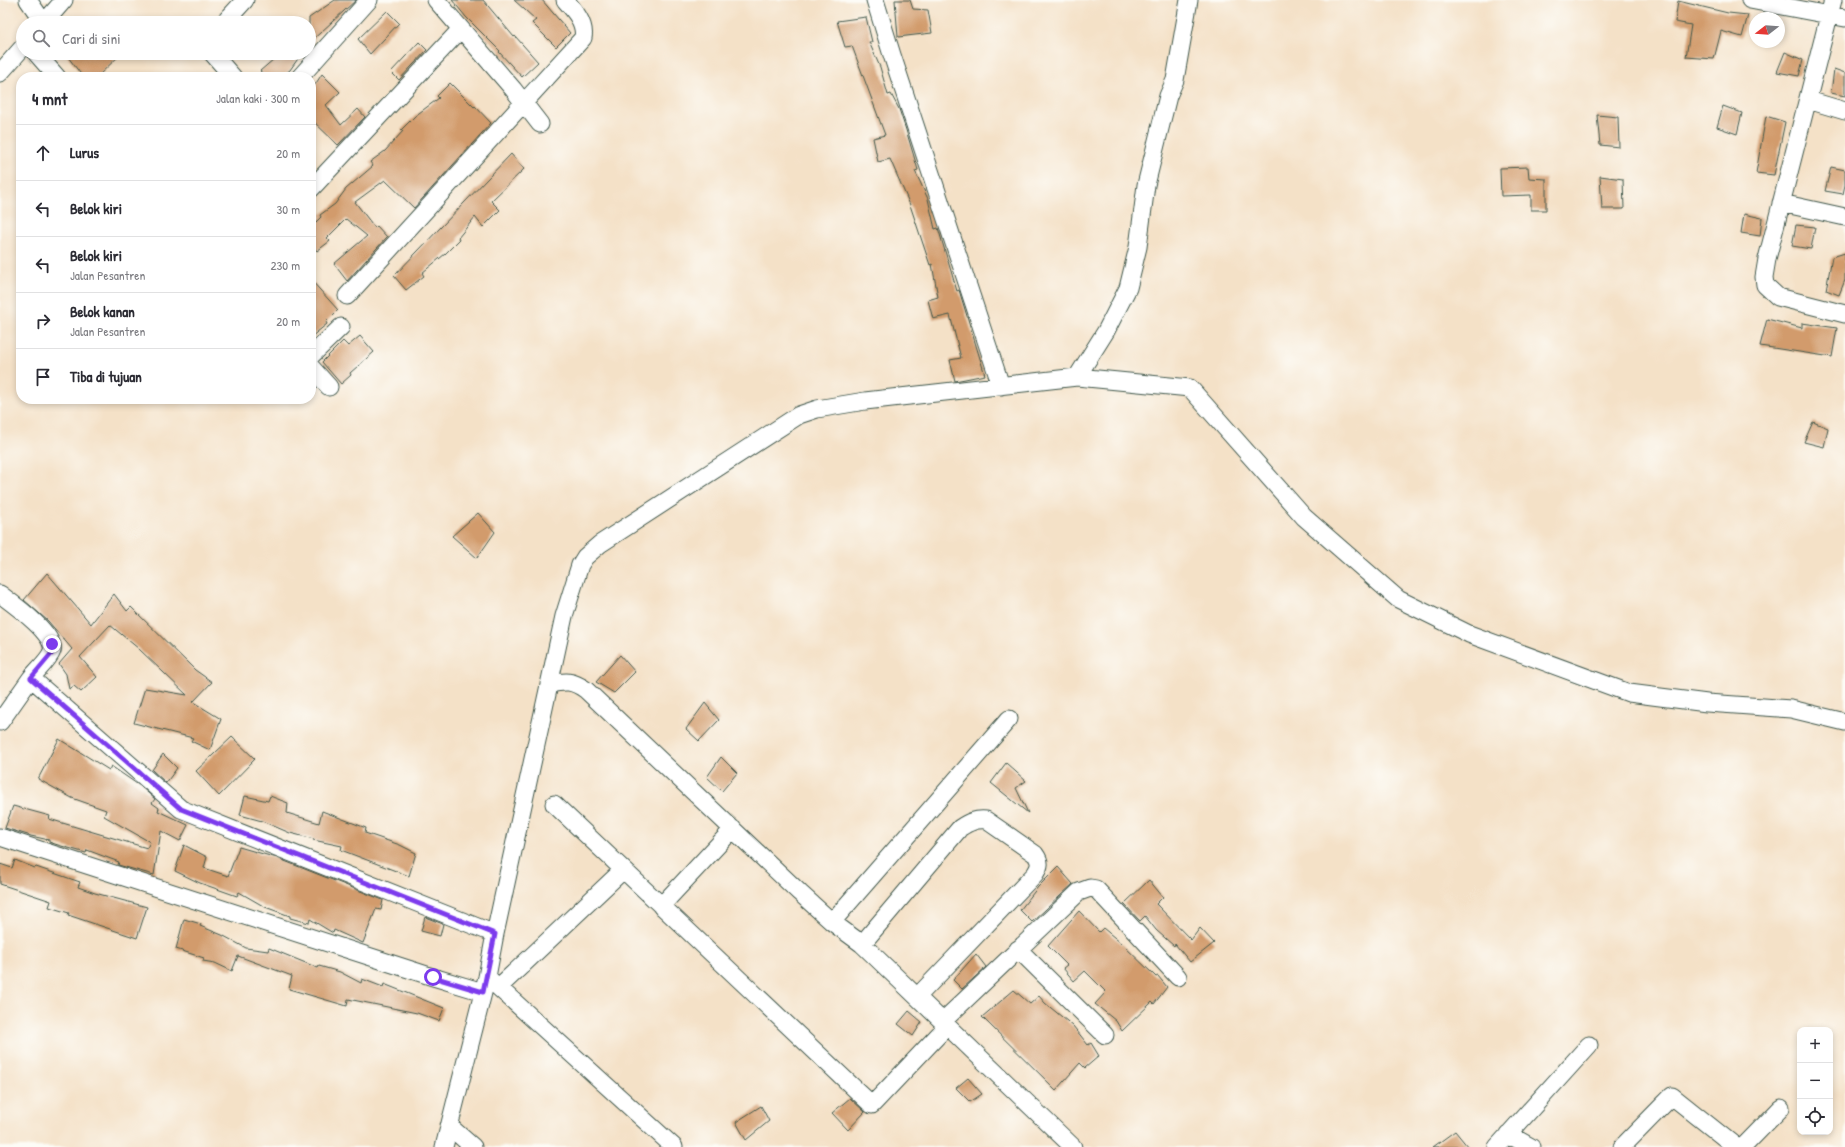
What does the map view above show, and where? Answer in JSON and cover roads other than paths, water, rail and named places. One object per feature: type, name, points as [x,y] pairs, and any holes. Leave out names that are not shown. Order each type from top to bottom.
[{"type":"street","points":[[28,0],[39,16]]},
{"type":"street","points":[[50,16],[64,0]]},
{"type":"street","points":[[230,16],[245,0]]},
{"type":"street","points":[[316,59],[369,0]]},
{"type":"street","points":[[436,0],[525,103],[540,124]]},
{"type":"street","points":[[347,296],[583,38],[584,32],[581,21],[565,0]]},
{"type":"street","points":[[875,0],[1000,386]]},
{"type":"street","points":[[1077,377],[1106,331],[1128,288],[1138,247],[1146,185],[1168,96],[1175,80],[1189,0]]},
{"type":"street","points":[[1750,0],[1836,10],[1808,100],[1767,259],[1764,277],[1765,284],[1778,297],[1845,314]]},
{"type":"street","points":[[316,184],[461,29]]},
{"type":"street","points":[[0,73],[16,55]]},
{"type":"street","points":[[42,60],[53,72]]},
{"type":"street","points":[[218,60],[229,72]]},
{"type":"street","points":[[304,72],[315,60]]},
{"type":"street","points":[[1808,100],[1845,111]]},
{"type":"street","points":[[1781,203],[1845,217]]},
{"type":"street","points":[[316,351],[341,327]]},
{"type":"street","points":[[316,373],[329,387]]},
{"type":"street","points":[[444,1147],[490,985],[495,934],[564,616],[580,565],[585,557],[614,534],[696,483],[799,415],[817,409],[865,401],[1077,377],[1190,388],[1310,522],[1398,599],[1469,634],[1629,692],[1707,703],[1791,710],[1840,719],[1845,722]]},
{"type":"street","points":[[0,594],[48,636],[52,644],[52,653],[31,678],[0,722]]},
{"type":"street","points":[[31,678],[181,809],[495,934]]},
{"type":"street","points":[[550,684],[568,681],[576,683],[586,690],[832,922],[862,944],[1073,1147]]},
{"type":"street","points":[[832,922],[1009,719]]},
{"type":"street","points":[[554,804],[872,1105],[945,1023],[1079,892],[1090,888],[1096,889],[1178,977]]},
{"type":"street","points":[[862,944],[960,828],[968,822],[979,819],[986,820],[1035,854],[1039,859],[1040,865],[1035,874],[918,997]]},
{"type":"street","points":[[661,906],[733,829]]},
{"type":"street","points":[[0,837],[433,977],[490,985],[674,1147]]},
{"type":"street","points":[[490,985],[623,870]]},
{"type":"street","points":[[1018,950],[1105,1035]]},
{"type":"street","points":[[1502,1141],[1589,1045]]},
{"type":"street","points":[[1622,1147],[1672,1096],[1736,1147]]},
{"type":"street","points":[[1743,1147],[1781,1108]]},
{"type":"street","points":[[450,1126],[474,1147]]},
{"type":"street","points":[[1502,1141],[1531,1147]]}]
